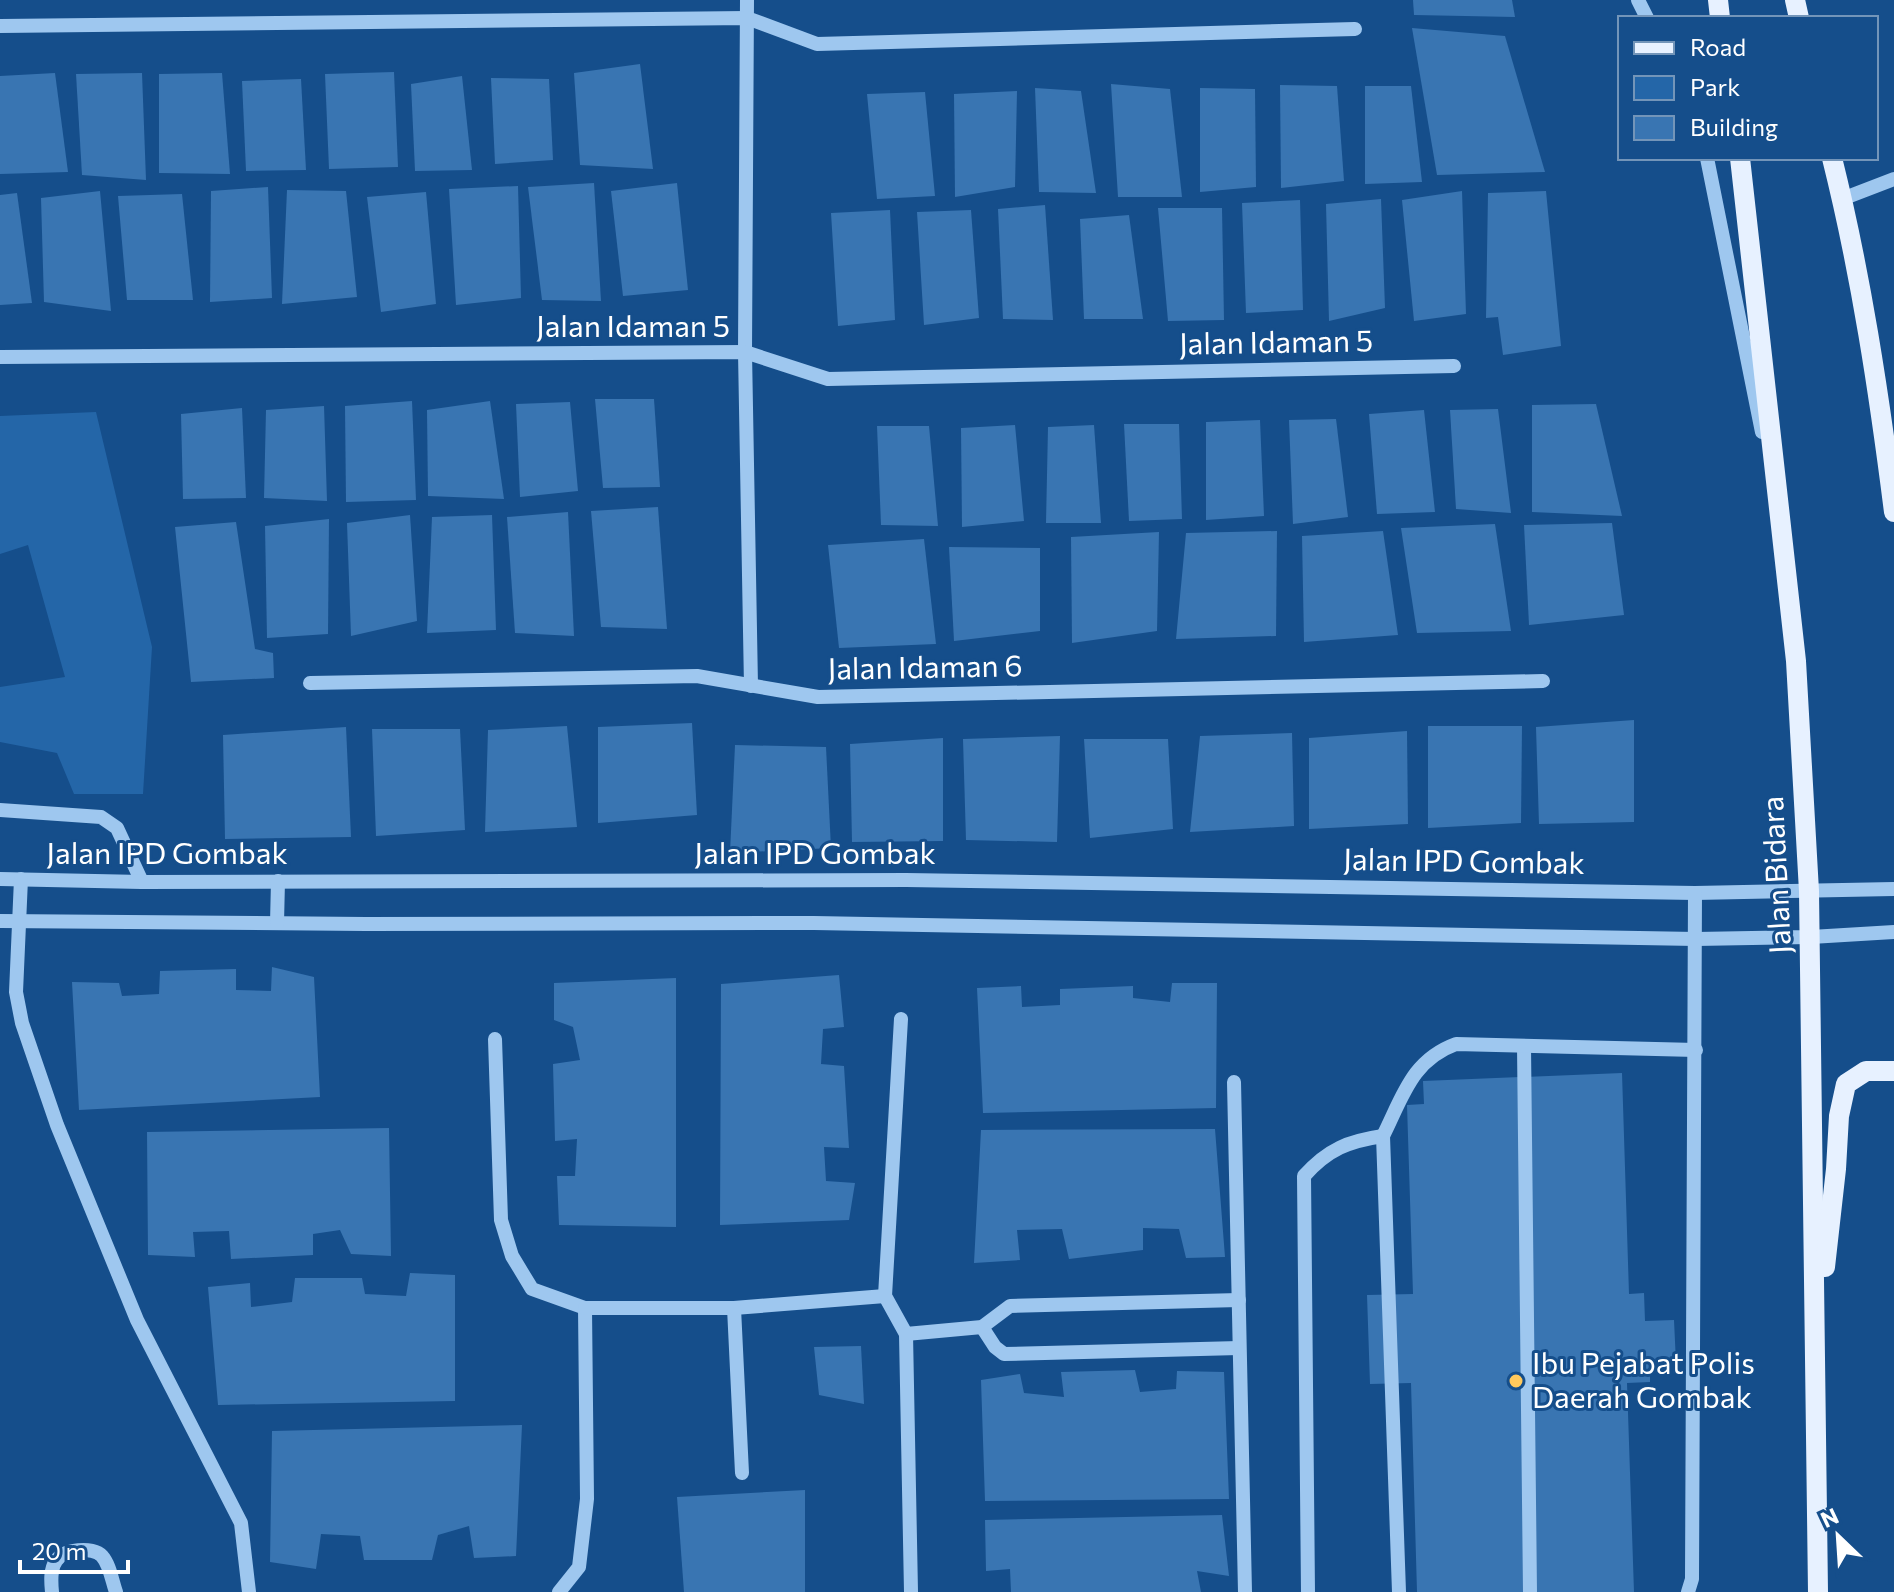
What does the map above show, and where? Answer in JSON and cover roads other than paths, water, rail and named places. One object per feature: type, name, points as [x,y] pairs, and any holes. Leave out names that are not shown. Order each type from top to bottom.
[{"type":"main road","name":"Jalan Bidara","points":[[1740,160],[1796,661],[1809,891],[1818,1592]]},
{"type":"main road","points":[[1832,160],[1880,403],[1894,512]]},
{"type":"main road","points":[[1816,1354],[1839,1116],[1846,1084],[1866,1071],[1894,1071]]},
{"type":"street","points":[[747,0],[745,352],[751,686]]},
{"type":"street","points":[[0,26],[747,18],[817,44],[1355,29]]},
{"type":"street","points":[[1707,160],[1781,530]]},
{"type":"street","points":[[1842,199],[1894,179]]},
{"type":"street","name":"Jalan Idaman 5","points":[[0,357],[745,352],[828,379],[1454,366]]},
{"type":"street","name":"Jalan Idaman 6","points":[[310,683],[697,676],[818,697],[1543,681]]},
{"type":"street","points":[[0,810],[101,817],[117,828],[142,882]]},
{"type":"street","points":[[0,879],[21,879]]},
{"type":"street","name":"Jalan IPD Gombak","points":[[249,1592],[241,1523],[137,1320],[57,1125],[22,1023],[16,992],[21,879],[142,882],[906,880],[1695,893],[1894,889]]},
{"type":"street","points":[[277,923],[278,881]]},
{"type":"street","points":[[1688,1592],[1692,1579],[1695,893]]},
{"type":"street","points":[[0,921],[814,923],[1696,939],[1894,932]]},
{"type":"street","points":[[901,1019],[885,1296],[906,1334],[911,1592]]},
{"type":"street","points":[[495,1039],[501,1220],[512,1256],[532,1289],[585,1308],[734,1308],[885,1296]]},
{"type":"street","points":[[1399,1592],[1383,1136],[1409,1082],[1436,1051],[1456,1044],[1696,1050]]},
{"type":"street","points":[[1524,1046],[1530,1592]]},
{"type":"street","points":[[1234,1082],[1245,1592]]},
{"type":"street","points":[[1308,1592],[1304,1176],[1320,1158],[1343,1146],[1383,1136]]},
{"type":"street","points":[[906,1334],[982,1327],[1010,1306],[1239,1300]]},
{"type":"street","points":[[559,1592],[579,1567],[587,1499],[585,1308]]},
{"type":"street","points":[[734,1308],[742,1473]]},
{"type":"street","points":[[982,1327],[995,1347],[1004,1354],[1239,1348]]},
{"type":"street","points":[[52,1592],[53,1563],[62,1554],[93,1549],[105,1561],[116,1592]]},
{"type":"place","name":"Ibu Pejabat Polis Daerah Gombak","points":[[1516,1381]]}]
